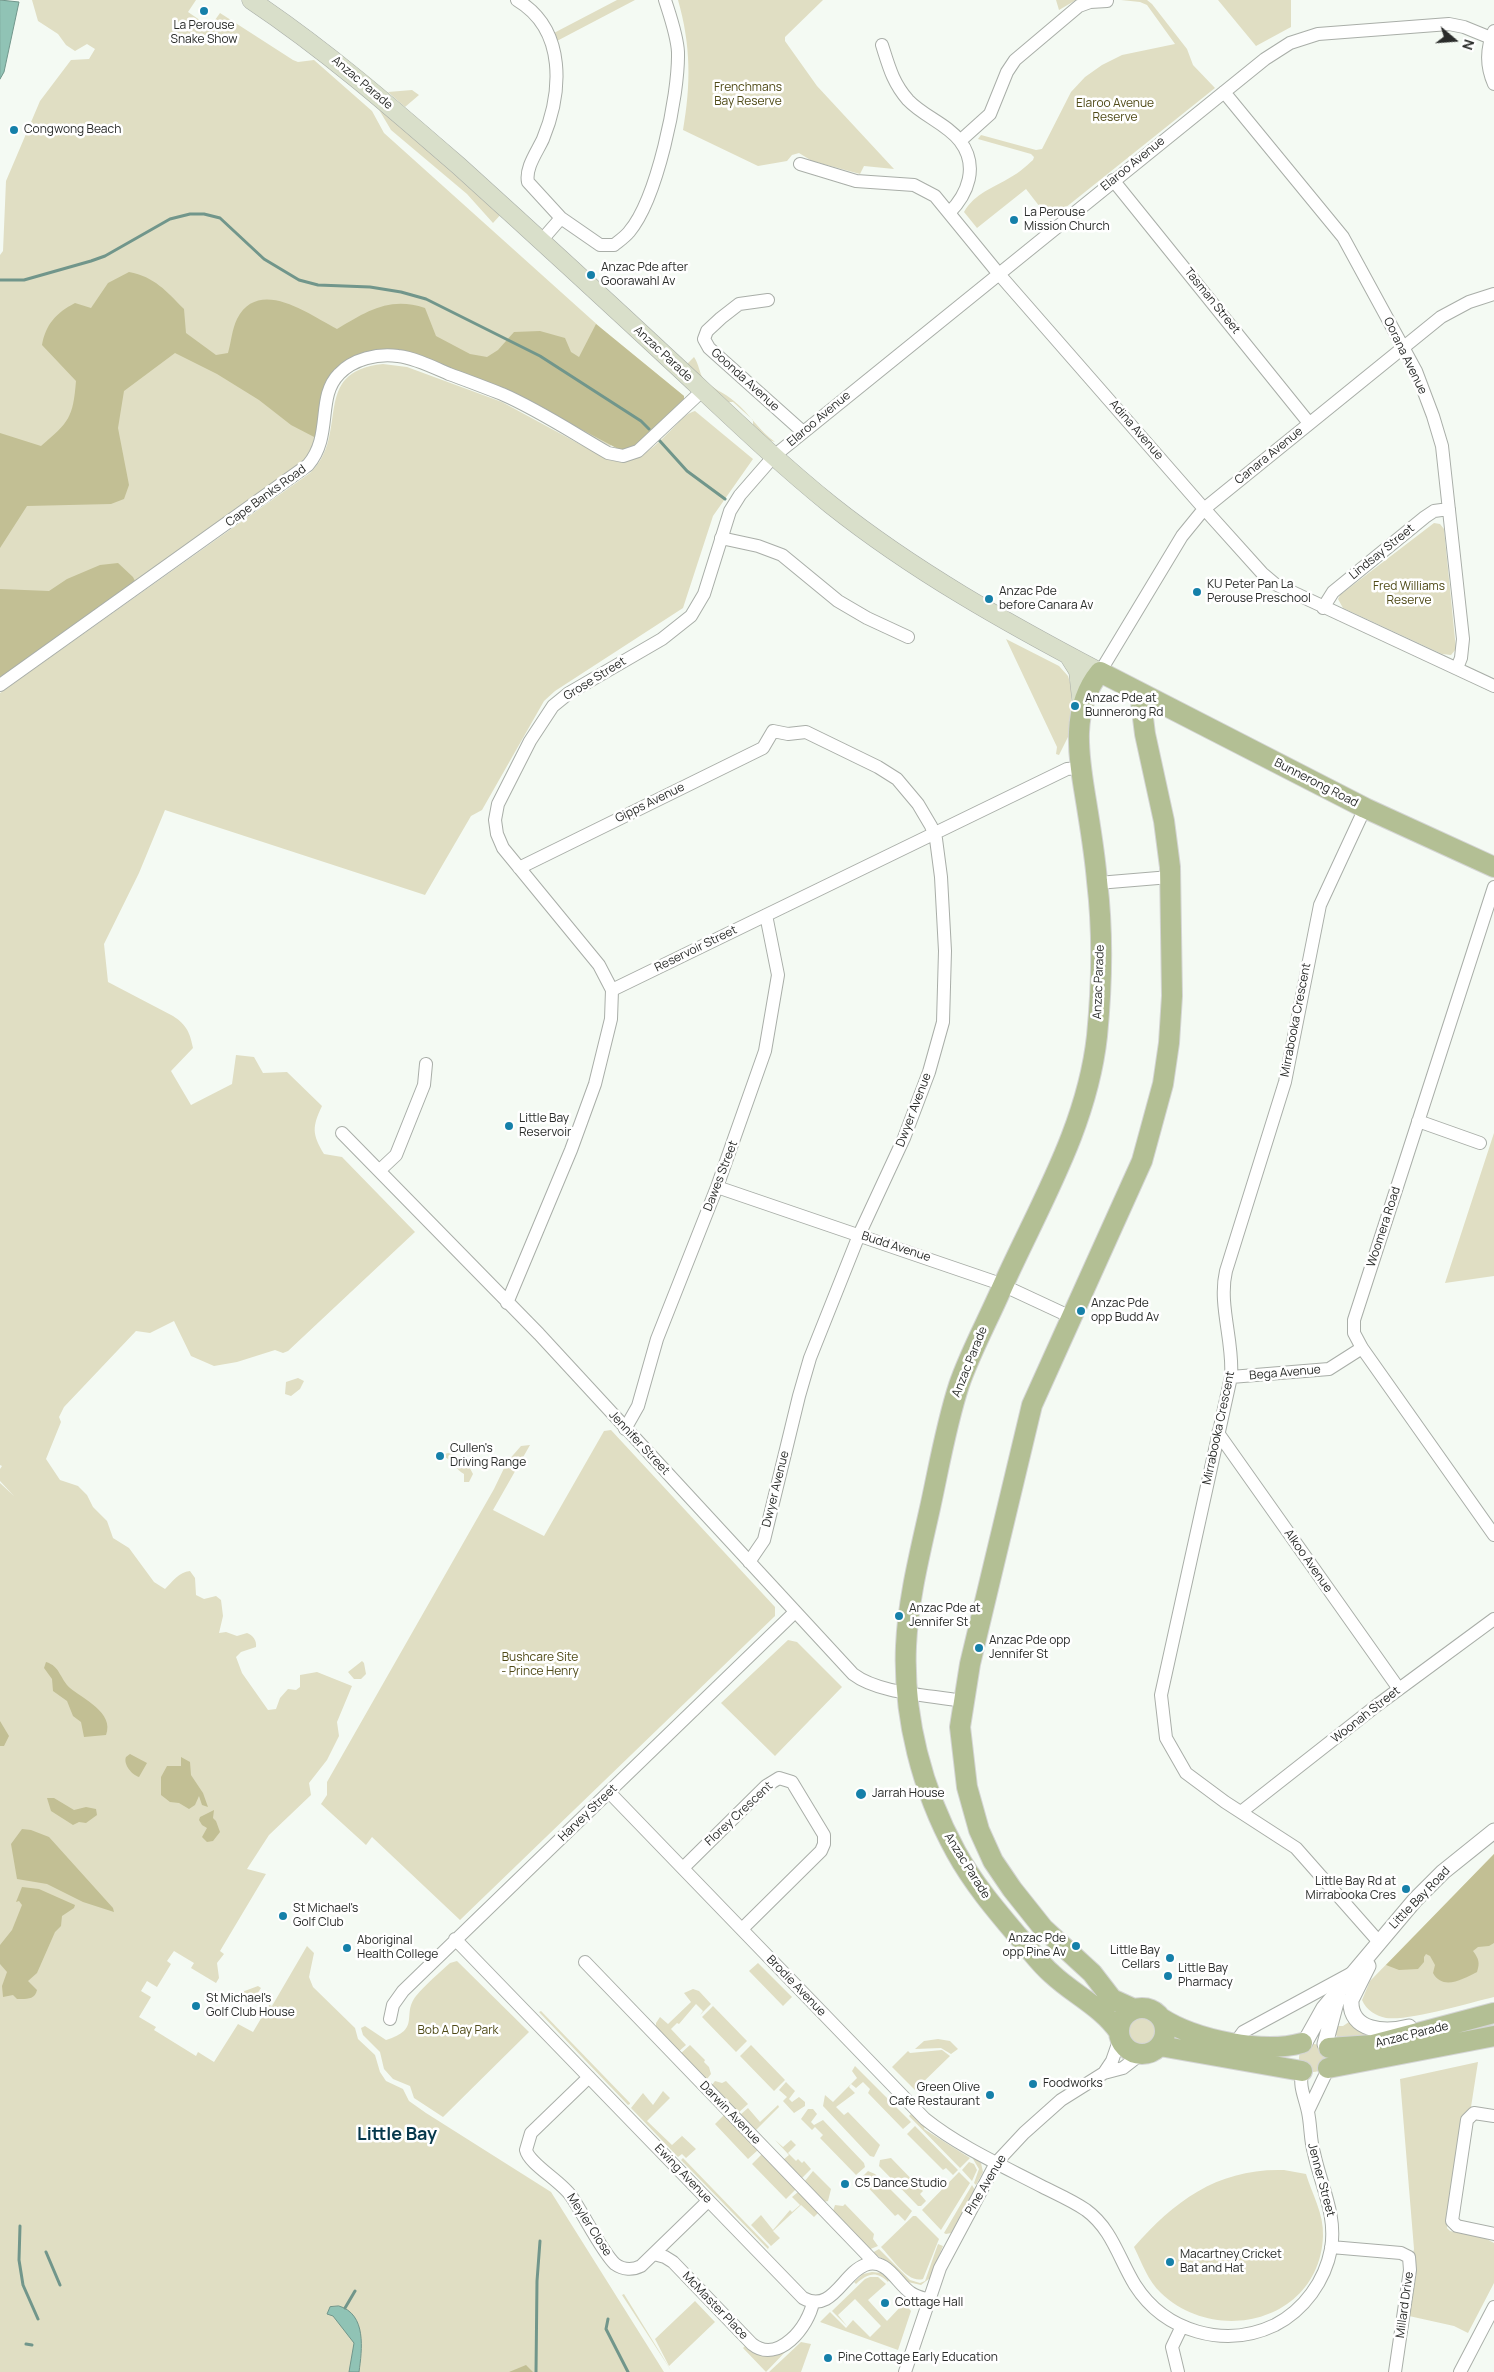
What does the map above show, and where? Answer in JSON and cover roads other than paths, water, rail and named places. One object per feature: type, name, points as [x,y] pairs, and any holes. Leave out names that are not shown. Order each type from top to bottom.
[{"type":"main road","name":"Anzac Parade","points":[[251,0],[333,58],[541,241],[702,391],[832,506],[888,547],[1000,618],[1140,694],[1145,734],[1164,821],[1170,878],[1171,1017],[1167,1057],[1157,1110],[1137,1174],[1028,1416],[962,1701],[960,1738],[964,1774],[972,1809],[985,1846],[1012,1890],[1043,1928],[1092,1973],[1112,1999],[1134,2009]]},
{"type":"main road","points":[[1068,656],[1078,671],[1079,696],[1082,707]]},
{"type":"main road","name":"Anzac Parade","points":[[1100,672],[1092,682],[1082,707],[1079,743],[1080,768],[1098,883],[1100,974],[1097,1035],[1089,1085],[1071,1139],[962,1376],[954,1402],[914,1586],[906,1645],[908,1692],[913,1728],[926,1782],[940,1820],[965,1868],[993,1907],[1038,1960],[1057,1979],[1106,2016],[1119,2035]]},
{"type":"main road","name":"Bunnerong Road","points":[[1140,694],[1364,808],[1494,867]]},
{"type":"main road","points":[[1160,2046],[1316,2076],[1328,2069],[1332,2058],[1327,2046],[1315,2040],[1271,2049],[1236,2043],[1177,2028],[1150,2009],[1134,2009],[1123,2018],[1119,2035],[1128,2050],[1141,2054],[1152,2052],[1160,2046],[1165,2032],[1161,2018]]},
{"type":"main road","name":"Anzac Parade","points":[[1327,2046],[1374,2045],[1494,2014]]},
{"type":"main road","name":"Anzac Parade","points":[[1328,2069],[1494,2036]]},
{"type":"main road","points":[[1302,2072],[1295,2058],[1297,2050],[1304,2043]]},
{"type":"street","points":[[517,0],[532,12],[543,26],[556,56],[557,82],[554,106],[527,178],[530,186],[561,218],[600,245],[614,245],[628,232],[639,216],[654,180],[675,102],[678,51],[664,0]]},
{"type":"street","points":[[960,141],[990,114],[1007,72],[1015,60],[1079,6],[1090,2],[1107,1]]},
{"type":"street","name":"Elaroo Avenue","points":[[774,456],[1113,180],[1276,51],[1302,38],[1318,34],[1450,24],[1493,34]]},
{"type":"street","points":[[1493,34],[1488,64],[1494,84]]},
{"type":"street","points":[[882,45],[894,82],[910,102],[960,141],[970,162],[969,185],[962,200],[949,213]]},
{"type":"street","name":"Oorana Avenue","points":[[1224,92],[1343,237],[1416,371],[1438,430],[1449,509],[1463,639],[1461,658],[1457,668]]},
{"type":"street","name":"Adina Avenue","points":[[800,164],[856,181],[914,185],[935,196],[998,273],[1204,509],[1275,584],[1494,686]]},
{"type":"street","name":"Tasman Street","points":[[1113,180],[1309,423]]},
{"type":"street","points":[[541,241],[561,218]]},
{"type":"street","name":"Canara Avenue","points":[[1100,672],[1182,536],[1204,509],[1441,317],[1469,302],[1494,294]]},
{"type":"street","name":"Goonda Avenue","points":[[768,300],[739,304],[707,331],[704,339],[709,348],[803,432]]},
{"type":"street","name":"Cape Banks Road","points":[[0,685],[308,465],[317,456],[322,444],[326,402],[332,383],[347,367],[364,359],[382,355],[400,356],[435,368],[503,395],[608,453],[623,456],[638,452],[702,391]]},
{"type":"street","name":"Grose Street","points":[[612,990],[599,965],[503,848],[497,834],[496,812],[498,804],[542,721],[553,706],[569,693],[662,639],[687,620],[704,594],[727,517],[733,505],[774,456]]},
{"type":"street","name":"Lindsay Street","points":[[1324,608],[1333,592],[1425,516],[1434,511],[1449,509]]},
{"type":"street","points":[[721,538],[758,546],[782,555],[838,602],[908,637]]},
{"type":"street","name":"Gipps Avenue","points":[[518,868],[763,748],[773,731]]},
{"type":"street","name":"Dwyer Avenue","points":[[749,1562],[764,1540],[810,1358],[859,1235],[904,1138],[929,1072],[943,1022],[945,951],[941,877],[934,832],[918,804],[897,779],[878,767],[806,732],[788,734],[773,731]]},
{"type":"street","name":"Reservoir Street","points":[[612,990],[934,832],[1067,770],[1080,768]]},
{"type":"street","name":"Mirrabooka Crescent","points":[[1364,808],[1320,906],[1280,1100],[1226,1271],[1224,1294],[1231,1347],[1232,1377],[1161,1695],[1166,1738],[1186,1773],[1296,1848],[1379,1942]]},
{"type":"street","points":[[1098,883],[1170,878]]},
{"type":"street","name":"Woomera Road","points":[[1494,887],[1354,1320],[1354,1334],[1362,1348],[1494,1535]]},
{"type":"street","name":"Dawes Street","points":[[625,1429],[638,1406],[657,1339],[754,1088],[773,1013],[778,975],[766,915]]},
{"type":"street","points":[[507,1303],[571,1150],[594,1084],[610,1020],[612,990]]},
{"type":"street","points":[[380,1170],[396,1155],[424,1085],[426,1064]]},
{"type":"street","points":[[1418,1121],[1480,1143]]},
{"type":"street","name":"Jennifer Street","points":[[342,1133],[539,1334],[853,1674],[864,1682],[962,1701]]},
{"type":"street","name":"Budd Avenue","points":[[717,1187],[1003,1285],[1072,1317]]},
{"type":"street","name":"Bega Avenue","points":[[1232,1377],[1329,1368],[1362,1348]]},
{"type":"street","name":"Alkoo Avenue","points":[[1218,1433],[1399,1689]]},
{"type":"street","name":"Harvey Street","points":[[390,2019],[393,2006],[401,1993],[795,1612]]},
{"type":"street","name":"Woonah Street","points":[[1241,1812],[1399,1689],[1494,1619]]},
{"type":"street","name":"Florey Crescent","points":[[682,1868],[766,1786],[780,1778],[792,1782],[822,1832],[824,1844],[821,1851],[742,1929]]},
{"type":"street","name":"Brodie Avenue","points":[[609,1792],[925,2119],[947,2135],[996,2163]]},
{"type":"street","name":"Little Bay Road","points":[[1304,2043],[1317,2017],[1352,1972],[1430,1884],[1494,1831]]},
{"type":"street","name":"Ewing Avenue","points":[[455,1939],[800,2296],[813,2302]]},
{"type":"street","points":[[1379,1942],[1351,2000],[1353,2012],[1361,2023],[1374,2030],[1390,2030],[1445,2018],[1471,2020]]},
{"type":"street","name":"Darwin Avenue","points":[[585,1962],[875,2264]]},
{"type":"street","name":"Little Bay Road","points":[[1236,2043],[1244,2032],[1352,1972]]},
{"type":"street","name":"Little Bay Road","points":[[1327,2046],[1340,1989]]},
{"type":"street","points":[[1104,2073],[1112,2061],[1119,2035]]},
{"type":"street","name":"Pine Avenue","points":[[905,2372],[945,2258],[996,2163],[1024,2132],[1061,2100],[1104,2073],[1123,2068],[1141,2054]]},
{"type":"street","points":[[1308,2111],[1328,2069]]},
{"type":"street","name":"Jenner Street","points":[[996,2163],[1068,2200],[1092,2215],[1112,2238],[1142,2294],[1164,2315],[1182,2326],[1200,2333],[1228,2336],[1256,2332],[1279,2323],[1300,2307],[1315,2289],[1324,2272],[1332,2247],[1331,2214],[1313,2152],[1308,2111],[1301,2088],[1302,2072]]},
{"type":"street","name":"Meyler Close","points":[[590,2077],[531,2133],[526,2143],[527,2154],[570,2194],[615,2264],[625,2269],[635,2269],[654,2254],[708,2201]]},
{"type":"street","points":[[1494,2116],[1474,2114],[1466,2120],[1452,2219],[1457,2226],[1494,2234]]},
{"type":"street","name":"Millard Drive","points":[[1332,2247],[1401,2253],[1409,2257],[1410,2270],[1395,2372]]},
{"type":"street","name":"McMaster Place","points":[[654,2254],[665,2256],[673,2262],[752,2344],[764,2350],[775,2350],[785,2344],[808,2320],[813,2302]]},
{"type":"street","points":[[813,2302],[828,2299],[860,2268],[875,2264],[885,2267],[911,2293],[929,2300]]},
{"type":"street","points":[[1460,2372],[1494,2307]]},
{"type":"street","points":[[1178,2372],[1172,2348],[1182,2326]]},
{"type":"waterway","points":[[0,280],[24,280],[91,261],[105,256],[170,219],[190,214],[204,214],[220,218],[264,259],[299,280],[318,285],[370,287],[401,292],[426,299],[540,356],[641,421],[649,429]]},
{"type":"waterway","points":[[659,440],[687,471],[725,499]]},
{"type":"waterway","points":[[20,2226],[19,2260],[23,2285],[38,2319]]},
{"type":"waterway","points":[[536,2372],[537,2281],[540,2241]]},
{"type":"waterway","points":[[46,2252],[60,2285]]},
{"type":"waterway","points":[[345,2308],[355,2291]]},
{"type":"waterway","points":[[608,2319],[606,2329],[628,2372]]},
{"type":"waterway","points":[[26,2344],[32,2345]]},
{"type":"place","name":"La Perouse Snake Show","points":[[204,11]]},
{"type":"place","name":"Congwong Beach","points":[[14,130]]},
{"type":"place","name":"La Perouse Mission Church","points":[[1014,220]]},
{"type":"place","name":"Anzac Pde after Goorawahl Av","points":[[591,275]]},
{"type":"place","name":"KU Peter Pan La Perouse Preschool","points":[[1197,592]]},
{"type":"place","name":"Anzac Pde before Canara Av","points":[[989,599]]},
{"type":"place","name":"Anzac Pde at Bunnerong Rd","points":[[1075,706]]},
{"type":"place","name":"Little Bay Reservoir","points":[[509,1126]]},
{"type":"place","name":"Anzac Pde opp Budd Av","points":[[1081,1311]]},
{"type":"place","name":"Cullen's Driving Range","points":[[440,1456]]},
{"type":"place","name":"Anzac Pde at Jennifer St","points":[[899,1616]]},
{"type":"place","name":"Anzac Pde opp Jennifer St","points":[[979,1648]]},
{"type":"place","name":"Jarrah House","points":[[861,1794]]},
{"type":"place","name":"Little Bay Rd at Mirrabooka Cres","points":[[1406,1889]]},
{"type":"place","name":"St Michael's Golf Club","points":[[283,1916]]},
{"type":"place","name":"Anzac Pde opp Pine Av","points":[[1076,1946]]},
{"type":"place","name":"Aboriginal Health College","points":[[347,1948]]},
{"type":"place","name":"Little Bay Cellars","points":[[1170,1958]]},
{"type":"place","name":"Little Bay Pharmacy","points":[[1168,1976]]},
{"type":"place","name":"St Michael's Golf Club House","points":[[196,2006]]},
{"type":"place","name":"Foodworks","points":[[1033,2084]]},
{"type":"place","name":"Green Olive Cafe Restaurant","points":[[990,2095]]},
{"type":"place","name":"C5 Dance Studio","points":[[845,2184]]},
{"type":"place","name":"Macartney Cricket Bat and Hat","points":[[1170,2262]]},
{"type":"place","name":"Cottage Hall","points":[[885,2303]]},
{"type":"place","name":"Pine Cottage Early Education","points":[[828,2358]]},
{"type":"district","name":"Little Bay","points":[[397,2135]]},
{"type":"park label","name":"Frenchmans Bay Reserve","points":[[748,95]]},
{"type":"park label","name":"Elaroo Avenue Reserve","points":[[1115,111]]},
{"type":"park label","name":"Fred Williams Reserve","points":[[1409,594]]},
{"type":"park label","name":"Bushcare Site - Prince Henry","points":[[540,1665]]},
{"type":"park label","name":"Bob A Day Park","points":[[458,2031]]}]
